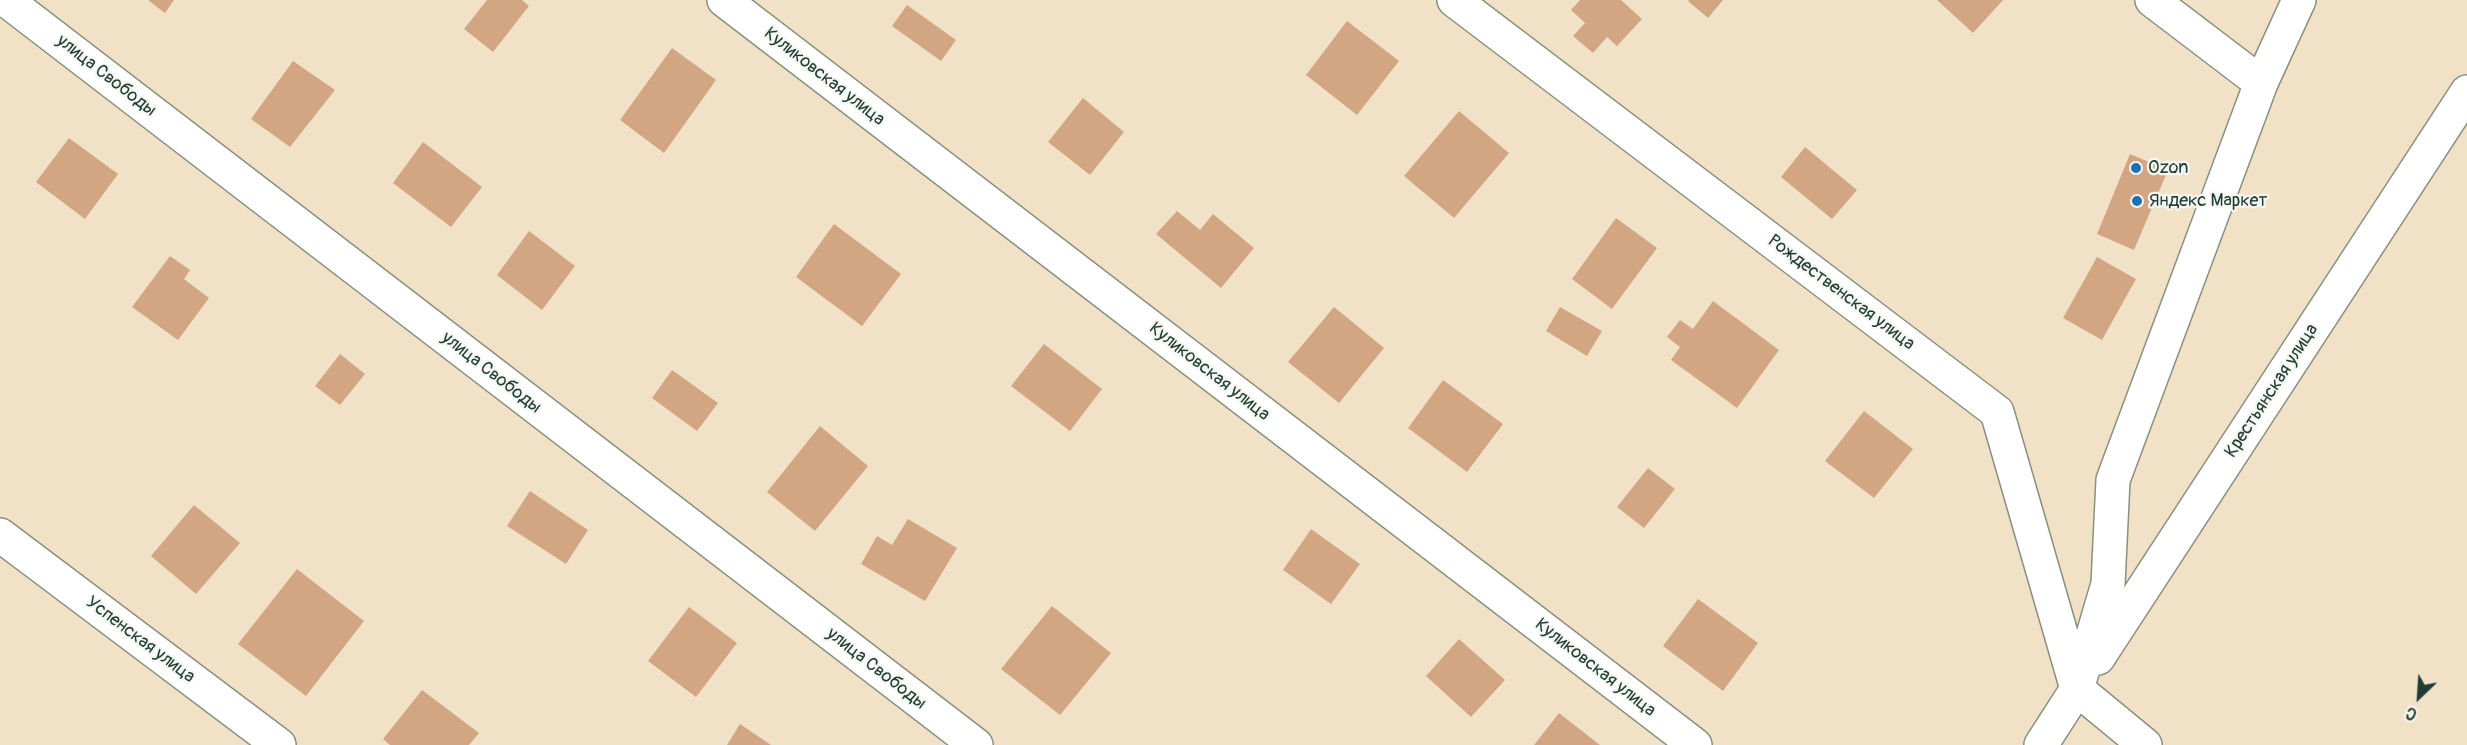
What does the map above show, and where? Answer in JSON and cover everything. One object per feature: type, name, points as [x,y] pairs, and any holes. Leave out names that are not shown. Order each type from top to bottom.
[{"type":"street","name":"улица Свободы","points":[[6,0],[976,745]]},
{"type":"street","name":"Куликовская улица","points":[[724,0],[1695,745]]},
{"type":"street","name":"Рождественская улица","points":[[1454,0],[1997,412],[2077,689]]},
{"type":"street","points":[[2152,0],[2261,83]]},
{"type":"street","points":[[2145,745],[2077,689],[2108,584],[2113,480],[2261,83],[2299,0]]},
{"type":"street","name":"Крестьянская улица","points":[[2041,745],[2467,92]]},
{"type":"street","name":"Успенская улица","points":[[0,535],[279,745]]},
{"type":"building","points":[[148,0],[174,0],[165,13]]},
{"type":"building","points":[[487,0],[522,0],[529,6],[493,52],[464,29]]},
{"type":"building","points":[[1580,0],[1621,0],[1642,19],[1617,46],[1607,37],[1593,53],[1573,36],[1585,23],[1571,10]]},
{"type":"building","points":[[1689,0],[1723,0],[1708,18]]},
{"type":"building","points":[[1937,0],[2003,0],[1973,33]]},
{"type":"building","points":[[907,5],[956,40],[941,61],[892,26]]},
{"type":"building","points":[[1347,21],[1399,61],[1357,115],[1306,75]]},
{"type":"building","points":[[672,48],[716,80],[664,153],[620,120]]},
{"type":"building","points":[[293,61],[335,90],[290,147],[251,119]]},
{"type":"building","points":[[1083,98],[1124,132],[1090,175],[1048,142]]},
{"type":"building","points":[[1459,111],[1509,153],[1454,218],[1404,176]]},
{"type":"building","points":[[69,138],[118,174],[85,219],[36,182]]},
{"type":"building","points":[[423,142],[482,187],[451,227],[393,183]]},
{"type":"building","points":[[1805,147],[1857,190],[1832,219],[1781,177]]},
{"type":"building","points":[[2130,154],[2168,170],[2134,250],[2097,234]]},
{"type":"building","points":[[1177,211],[1200,230],[1213,214],[1254,248],[1221,288],[1156,234]]},
{"type":"building","points":[[1616,218],[1657,248],[1612,309],[1572,279]]},
{"type":"building","points":[[834,224],[901,274],[862,326],[796,277]]},
{"type":"building","points":[[529,231],[575,266],[542,310],[497,275]]},
{"type":"building","points":[[170,256],[190,270],[184,279],[209,298],[178,340],[132,307]]},
{"type":"building","points":[[2097,257],[2136,279],[2102,340],[2063,318]]},
{"type":"building","points":[[1713,301],[1779,350],[1737,408],[1671,360],[1680,347],[1667,337],[1680,320],[1693,329]]},
{"type":"building","points":[[1334,307],[1384,348],[1339,403],[1288,362]]},
{"type":"building","points":[[1560,307],[1602,331],[1587,356],[1546,331]]},
{"type":"building","points":[[1044,344],[1102,389],[1070,431],[1011,386]]},
{"type":"building","points":[[340,354],[365,374],[340,405],[315,386]]},
{"type":"building","points":[[672,370],[718,403],[697,431],[652,398]]},
{"type":"building","points":[[1443,380],[1503,424],[1467,472],[1408,428]]},
{"type":"building","points":[[1864,411],[1913,449],[1874,498],[1825,461]]},
{"type":"building","points":[[820,426],[868,466],[815,531],[767,492]]},
{"type":"building","points":[[1648,468],[1675,489],[1644,528],[1617,507]]},
{"type":"building","points":[[530,491],[588,530],[566,564],[507,526]]},
{"type":"building","points":[[194,505],[240,543],[196,594],[151,556]]},
{"type":"building","points":[[908,519],[957,548],[925,601],[861,564],[877,536],[892,545]]},
{"type":"building","points":[[1311,529],[1360,564],[1331,604],[1283,570]]},
{"type":"building","points":[[297,569],[364,621],[306,696],[238,644]]},
{"type":"building","points":[[1698,599],[1758,643],[1723,691],[1663,646]]},
{"type":"building","points":[[1052,606],[1111,653],[1060,715],[1001,669]]},
{"type":"building","points":[[689,607],[737,643],[696,697],[648,661]]},
{"type":"building","points":[[1459,639],[1505,680],[1471,717],[1426,676]]},
{"type":"building","points":[[422,690],[479,733],[469,745],[390,745],[383,739]]},
{"type":"building","points":[[1559,713],[1600,745],[1534,745]]},
{"type":"building","points":[[740,724],[771,745],[727,745]]},
{"type":"place","name":"Ozon","points":[[2136,168]]},
{"type":"place","name":"Яндекс Маркет","points":[[2137,201]]}]
